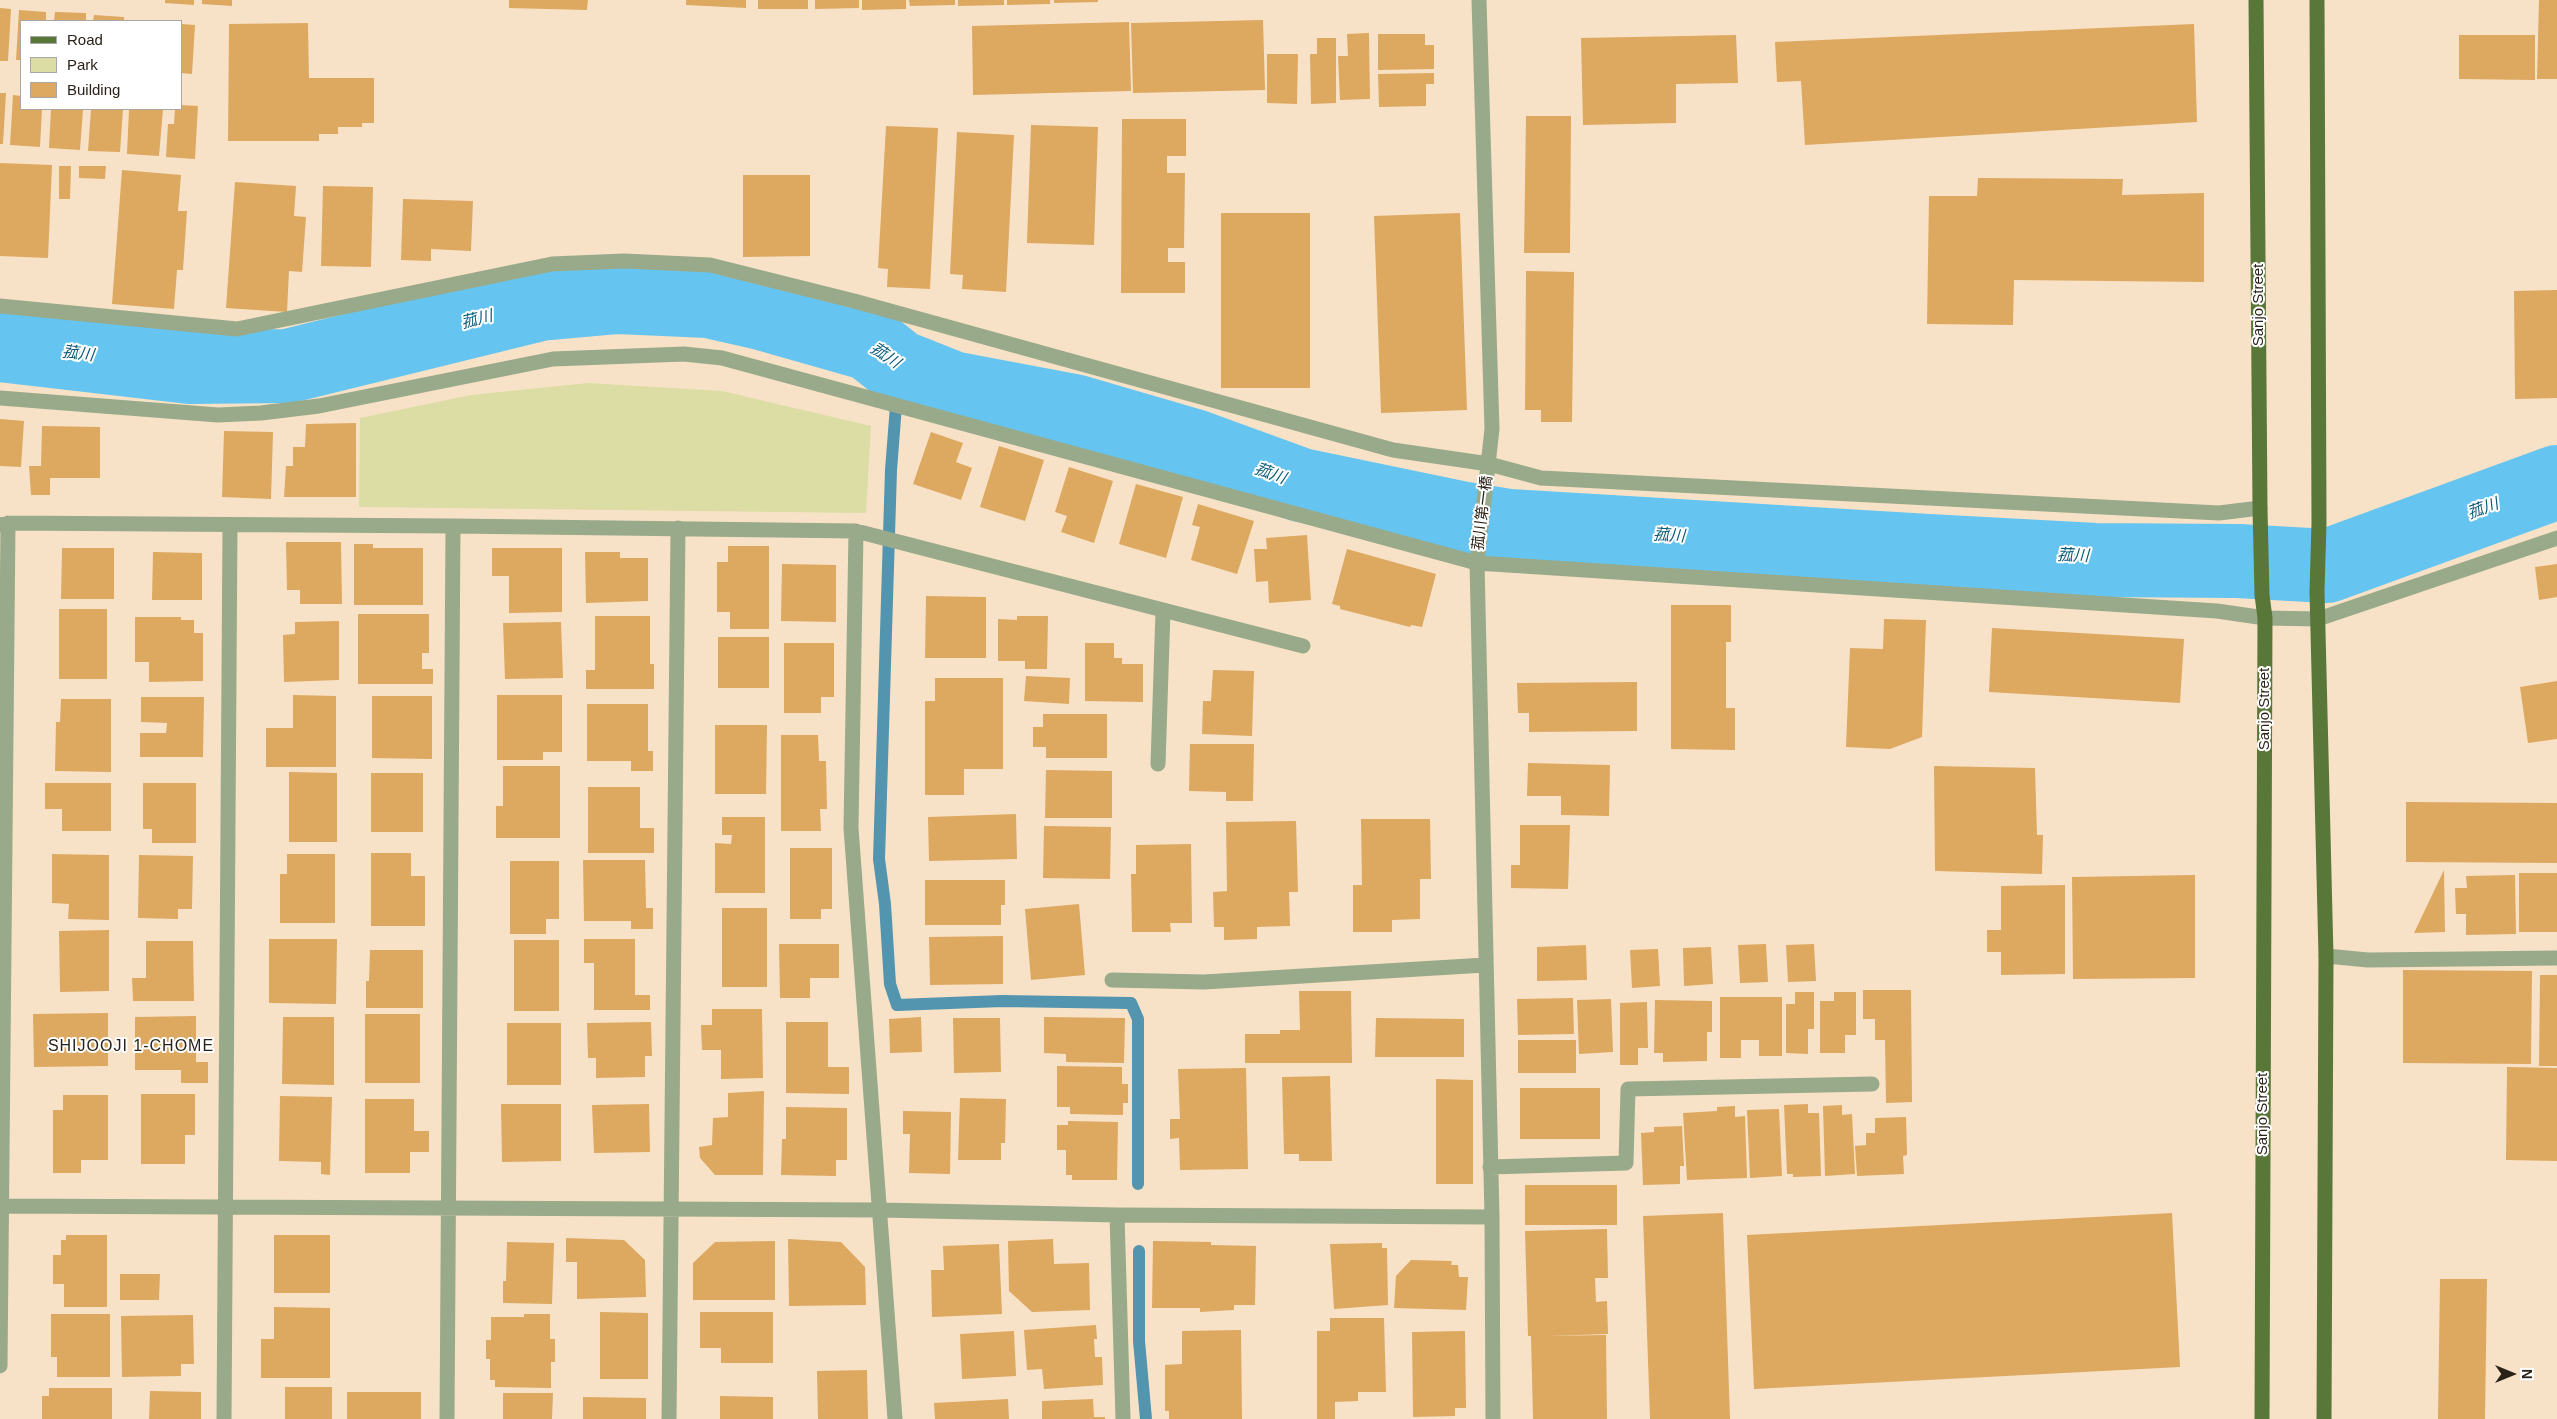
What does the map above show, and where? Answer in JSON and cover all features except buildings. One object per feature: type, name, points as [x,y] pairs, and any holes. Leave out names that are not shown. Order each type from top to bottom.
[{"type":"main road","name":"Sanjo Street","points":[[2256,0],[2262,595],[2265,618],[2262,1419]]},
{"type":"main road","points":[[2317,0],[2319,523],[2317,591],[2326,956],[2324,1419]]},
{"type":"street","name":"菰川第一橋","points":[[1479,0],[1492,429],[1478,561],[1485,965],[1492,1217],[1493,1419]]},
{"type":"street","points":[[0,306],[237,328],[552,264],[624,261],[710,265],[854,301],[1393,450],[1489,465],[1541,478],[2261,515]]},
{"type":"street","points":[[0,398],[218,415],[244,414],[319,406],[553,359],[684,354],[722,358],[1478,561],[2217,611],[2265,618],[2318,619],[2557,538]]},
{"type":"street","points":[[0,1366],[4,524],[230,524],[856,531],[1303,646]]},
{"type":"street","points":[[224,1419],[230,524]]},
{"type":"street","points":[[447,1419],[453,526]]},
{"type":"street","points":[[669,1419],[678,528]]},
{"type":"street","points":[[856,531],[852,828],[895,1419]]},
{"type":"street","points":[[1158,764],[1163,611]]},
{"type":"street","points":[[2326,956],[2368,960],[2557,958]]},
{"type":"street","points":[[1112,980],[1204,982],[1485,965]]},
{"type":"street","points":[[1490,1168],[1626,1163],[1628,1089],[1872,1084]]},
{"type":"street","points":[[1,1206],[226,1206],[670,1211],[880,1210],[1117,1215],[1492,1217]]},
{"type":"street","points":[[1117,1215],[1123,1419]]},
{"type":"green space","points":[[588,383],[722,391],[871,426],[866,513],[359,507],[360,418],[471,395]]},
{"type":"waterway","name":"菰川","points":[[0,345],[190,367],[288,366],[540,304],[618,297],[708,301],[761,313],[870,344],[899,367],[952,388],[1074,411],[1194,446],[1301,485],[1460,518],[1509,526],[2095,560],[2238,561],[2327,566],[2557,482]]},
{"type":"waterway","points":[[899,367],[891,470],[879,859],[885,904],[890,984],[897,1005],[1002,1001],[1131,1003],[1138,1019],[1138,1184]]},
{"type":"waterway","points":[[1139,1251],[1139,1341],[1146,1419]]},
{"type":"district","name":"SHIJOOJI 1-CHOME","points":[[131,1047]]}]
